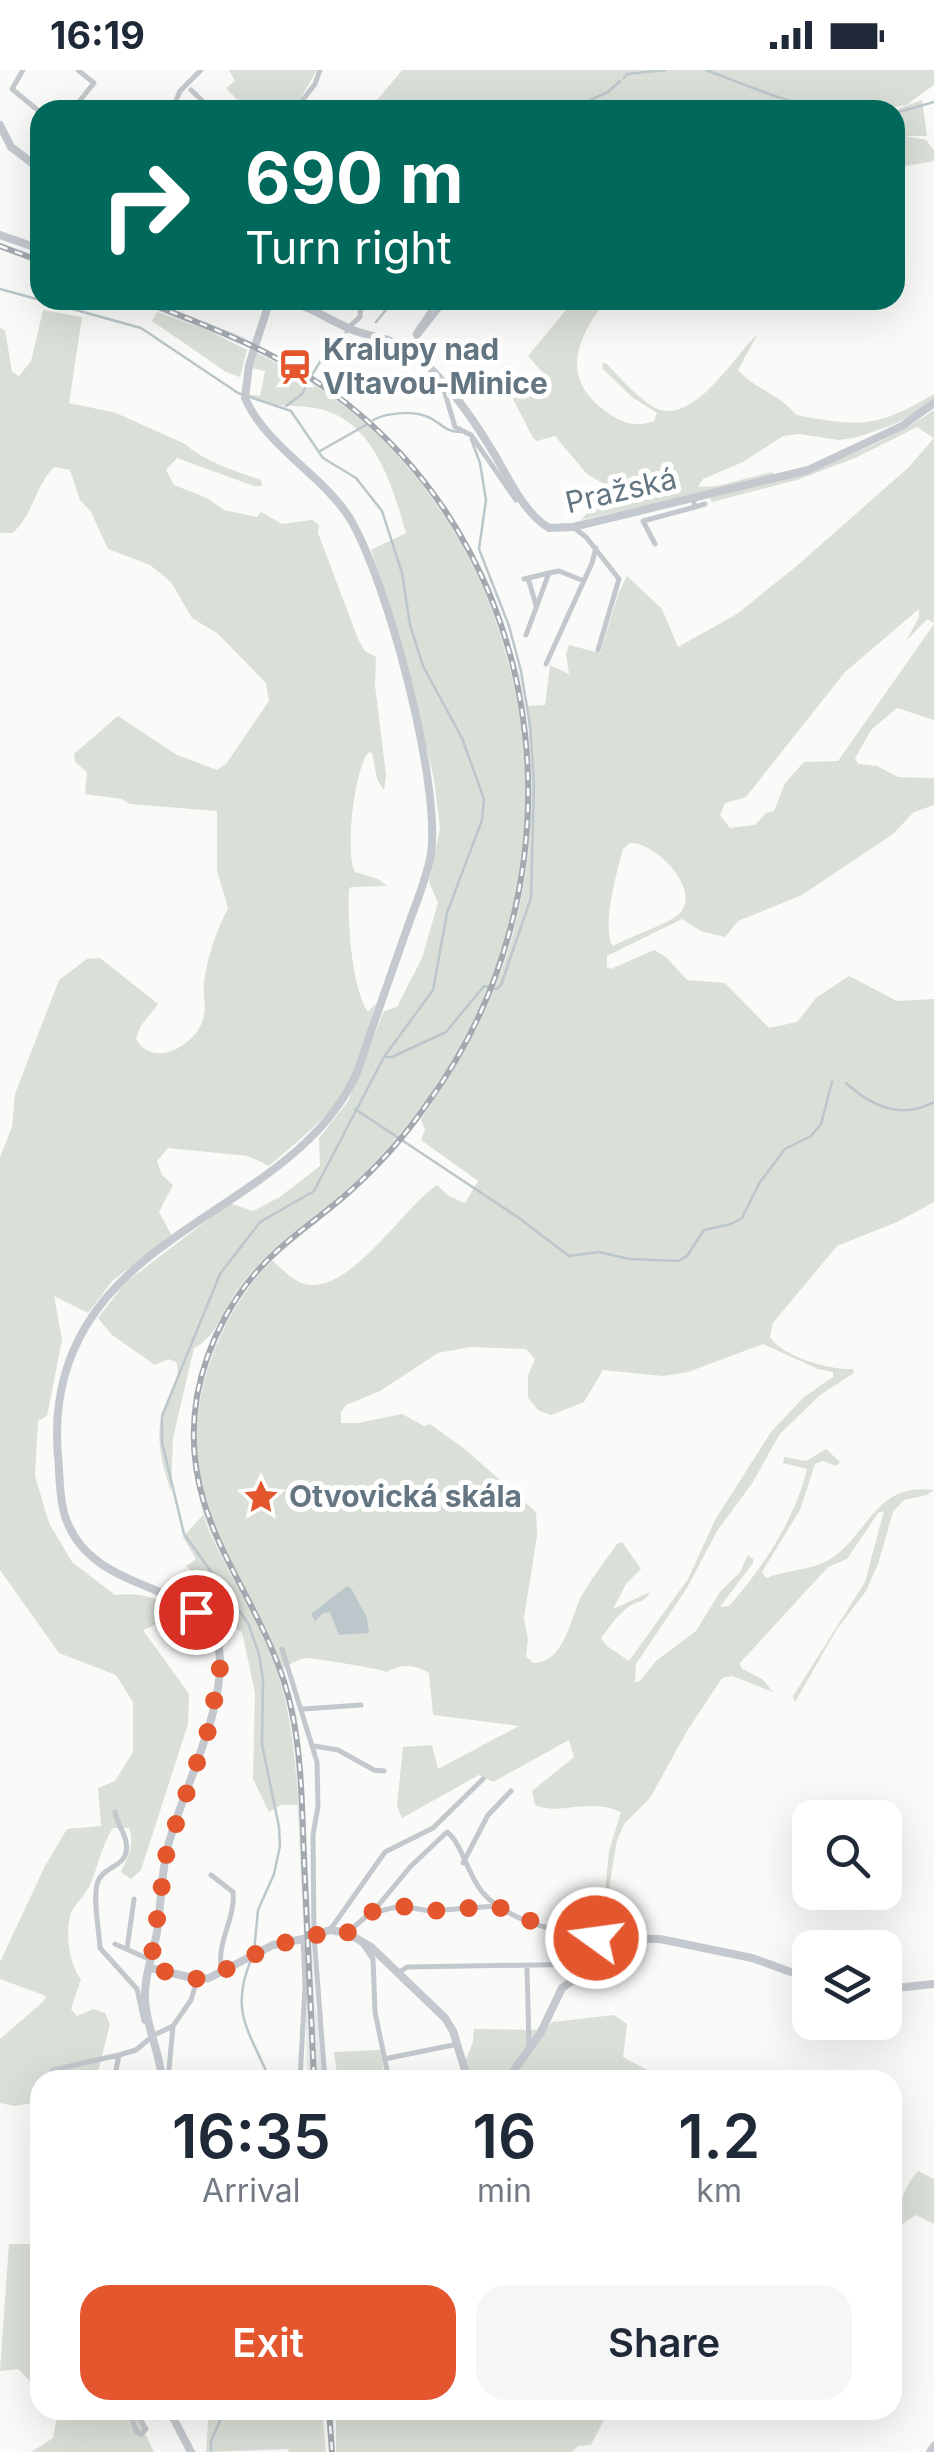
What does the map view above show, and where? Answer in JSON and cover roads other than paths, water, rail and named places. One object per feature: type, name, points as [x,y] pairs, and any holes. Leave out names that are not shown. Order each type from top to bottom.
[{"type":"main road","points":[[0,125],[11,147],[30,161]]},
{"type":"main road","points":[[2,236],[30,246]]},
{"type":"main road","points":[[163,2070],[149,2024],[145,1993],[167,1850],[215,1701],[219,1644],[216,1633],[196,1612],[166,1595],[112,1574],[78,1542],[62,1507],[56,1438],[58,1410],[76,1346],[108,1296],[157,1252],[278,1165],[342,1101],[358,1070],[428,867],[432,810],[418,728],[396,644],[359,537],[327,488],[269,433],[247,403],[244,391],[249,365],[266,310]]},
{"type":"main road","name":"Pražská","points":[[315,310],[348,328],[400,344],[425,363],[480,431],[532,513],[549,528],[574,529],[704,500],[808,470],[902,426],[934,403]]},
{"type":"main road","points":[[151,1964],[198,1979],[223,1972],[254,1954],[330,1930],[347,1933],[445,2018],[465,2070]]},
{"type":"main road","points":[[514,2070],[562,1988],[622,1945],[642,1937],[752,1958],[792,1973]]},
{"type":"main road","points":[[902,1987],[934,1984]]},
{"type":"main road","points":[[174,2420],[191,2452]]},
{"type":"street","points":[[23,70],[12,89],[30,104]]},
{"type":"street","points":[[78,70],[94,83],[80,100]]},
{"type":"street","points":[[176,100],[180,90],[201,70]]},
{"type":"street","points":[[303,100],[320,70]]},
{"type":"street","points":[[192,90],[202,100]]},
{"type":"street","points":[[348,328],[361,310]]},
{"type":"street","points":[[431,310],[415,334],[418,340],[439,310]]},
{"type":"street","name":"Pražská","points":[[442,383],[455,427],[471,436],[516,500]]},
{"type":"street","points":[[655,544],[639,522],[694,502]]},
{"type":"street","points":[[574,529],[586,536],[619,579],[598,650]]},
{"type":"street","points":[[546,664],[596,548]]},
{"type":"street","points":[[536,608],[526,578],[559,571],[584,581]]},
{"type":"street","points":[[526,635],[549,573]]},
{"type":"street","points":[[282,1650],[314,1746],[318,1806],[313,1835],[314,1936],[324,2070]]},
{"type":"street","points":[[303,1709],[361,1705]]},
{"type":"street","points":[[314,1746],[338,1750],[374,1770],[384,1770]]},
{"type":"street","points":[[330,1930],[384,1852],[432,1828],[483,1779]]},
{"type":"street","points":[[463,1863],[488,1815],[511,1791]]},
{"type":"street","points":[[114,1812],[126,1841],[126,1854],[122,1863],[102,1874],[96,1887],[100,1948],[137,1989],[144,2022],[149,2024]]},
{"type":"street","points":[[347,1933],[447,1832],[454,1838],[463,1863],[480,1890],[496,1906],[538,1924],[622,1945]]},
{"type":"street","points":[[211,1875],[233,1892],[234,1912],[220,1954],[223,1972]]},
{"type":"street","points":[[127,1949],[134,1899]]},
{"type":"street","points":[[371,1912],[401,1906],[430,1911],[496,1906]]},
{"type":"street","points":[[301,2070],[303,1940]]},
{"type":"street","points":[[360,1941],[373,1959],[375,2012],[387,2070]]},
{"type":"street","points":[[115,1944],[151,1964]]},
{"type":"street","points":[[398,1974],[407,1967],[595,1964]]},
{"type":"street","points":[[526,1967],[529,2049]]},
{"type":"street","points":[[167,2070],[173,2026],[191,2000],[198,1979]]},
{"type":"street","points":[[53,2070],[136,2050],[173,2026]]},
{"type":"street","points":[[384,2058],[458,2044]]},
{"type":"street","points":[[116,2070],[119,2055]]},
{"type":"street","points":[[132,2420],[140,2434],[146,2429],[143,2420]]},
{"type":"waterway","points":[[624,78],[627,74],[666,70]]},
{"type":"waterway","points":[[706,70],[789,100]]},
{"type":"waterway","points":[[591,100],[620,81]]},
{"type":"waterway","points":[[905,110],[934,102]]},
{"type":"waterway","points":[[0,289],[30,297]]},
{"type":"waterway","points":[[76,310],[141,328],[238,393],[291,411],[323,458],[356,478],[382,511],[402,573],[410,625],[423,666],[462,738],[484,799],[482,820],[447,913],[433,990],[384,1057],[314,1191],[260,1222],[220,1274],[162,1416],[162,1442],[184,1534],[248,1623],[259,1654],[263,1680],[262,1744],[280,1846],[274,1874],[258,1910],[254,1952]]},
{"type":"waterway","points":[[376,322],[386,310]]},
{"type":"waterway","points":[[311,376],[335,339],[347,332]]},
{"type":"waterway","points":[[286,406],[302,394],[308,382]]},
{"type":"waterway","points":[[373,420],[394,414],[419,414],[449,430],[462,432]]},
{"type":"waterway","points":[[320,451],[366,425]]},
{"type":"waterway","points":[[386,1057],[446,1032],[484,986],[497,989],[501,985],[531,898],[534,784],[530,725],[509,626],[479,549],[486,500],[480,463],[471,439]]},
{"type":"waterway","points":[[355,1109],[519,1218],[569,1256],[599,1252],[629,1259],[678,1261],[687,1256],[704,1230],[742,1218],[760,1182],[785,1149],[811,1136],[821,1124],[832,1082]]},
{"type":"waterway","points":[[846,1083],[887,1108],[910,1110],[934,1102]]},
{"type":"waterway","points":[[251,1960],[242,2008],[265,2070]]},
{"type":"waterway","points":[[211,2452],[211,2441],[220,2420]]},
{"type":"railway","points":[[0,246],[30,257]]},
{"type":"railway","points":[[165,310],[298,370],[346,403],[417,473],[471,554],[507,643],[525,737],[527,833],[511,928],[477,1019],[427,1104],[391,1150],[350,1191],[277,1251],[236,1299],[208,1355],[197,1396],[194,1443],[199,1484],[211,1523],[280,1670],[292,1712],[301,1785],[314,2070]]},
{"type":"railway","points":[[330,2420],[332,2452]]},
{"type":"place","name":"Kralupy nad Vltavou-Minice","points":[[295,367]]},
{"type":"place","name":"Otvovická skála","points":[[261,1497]]}]
